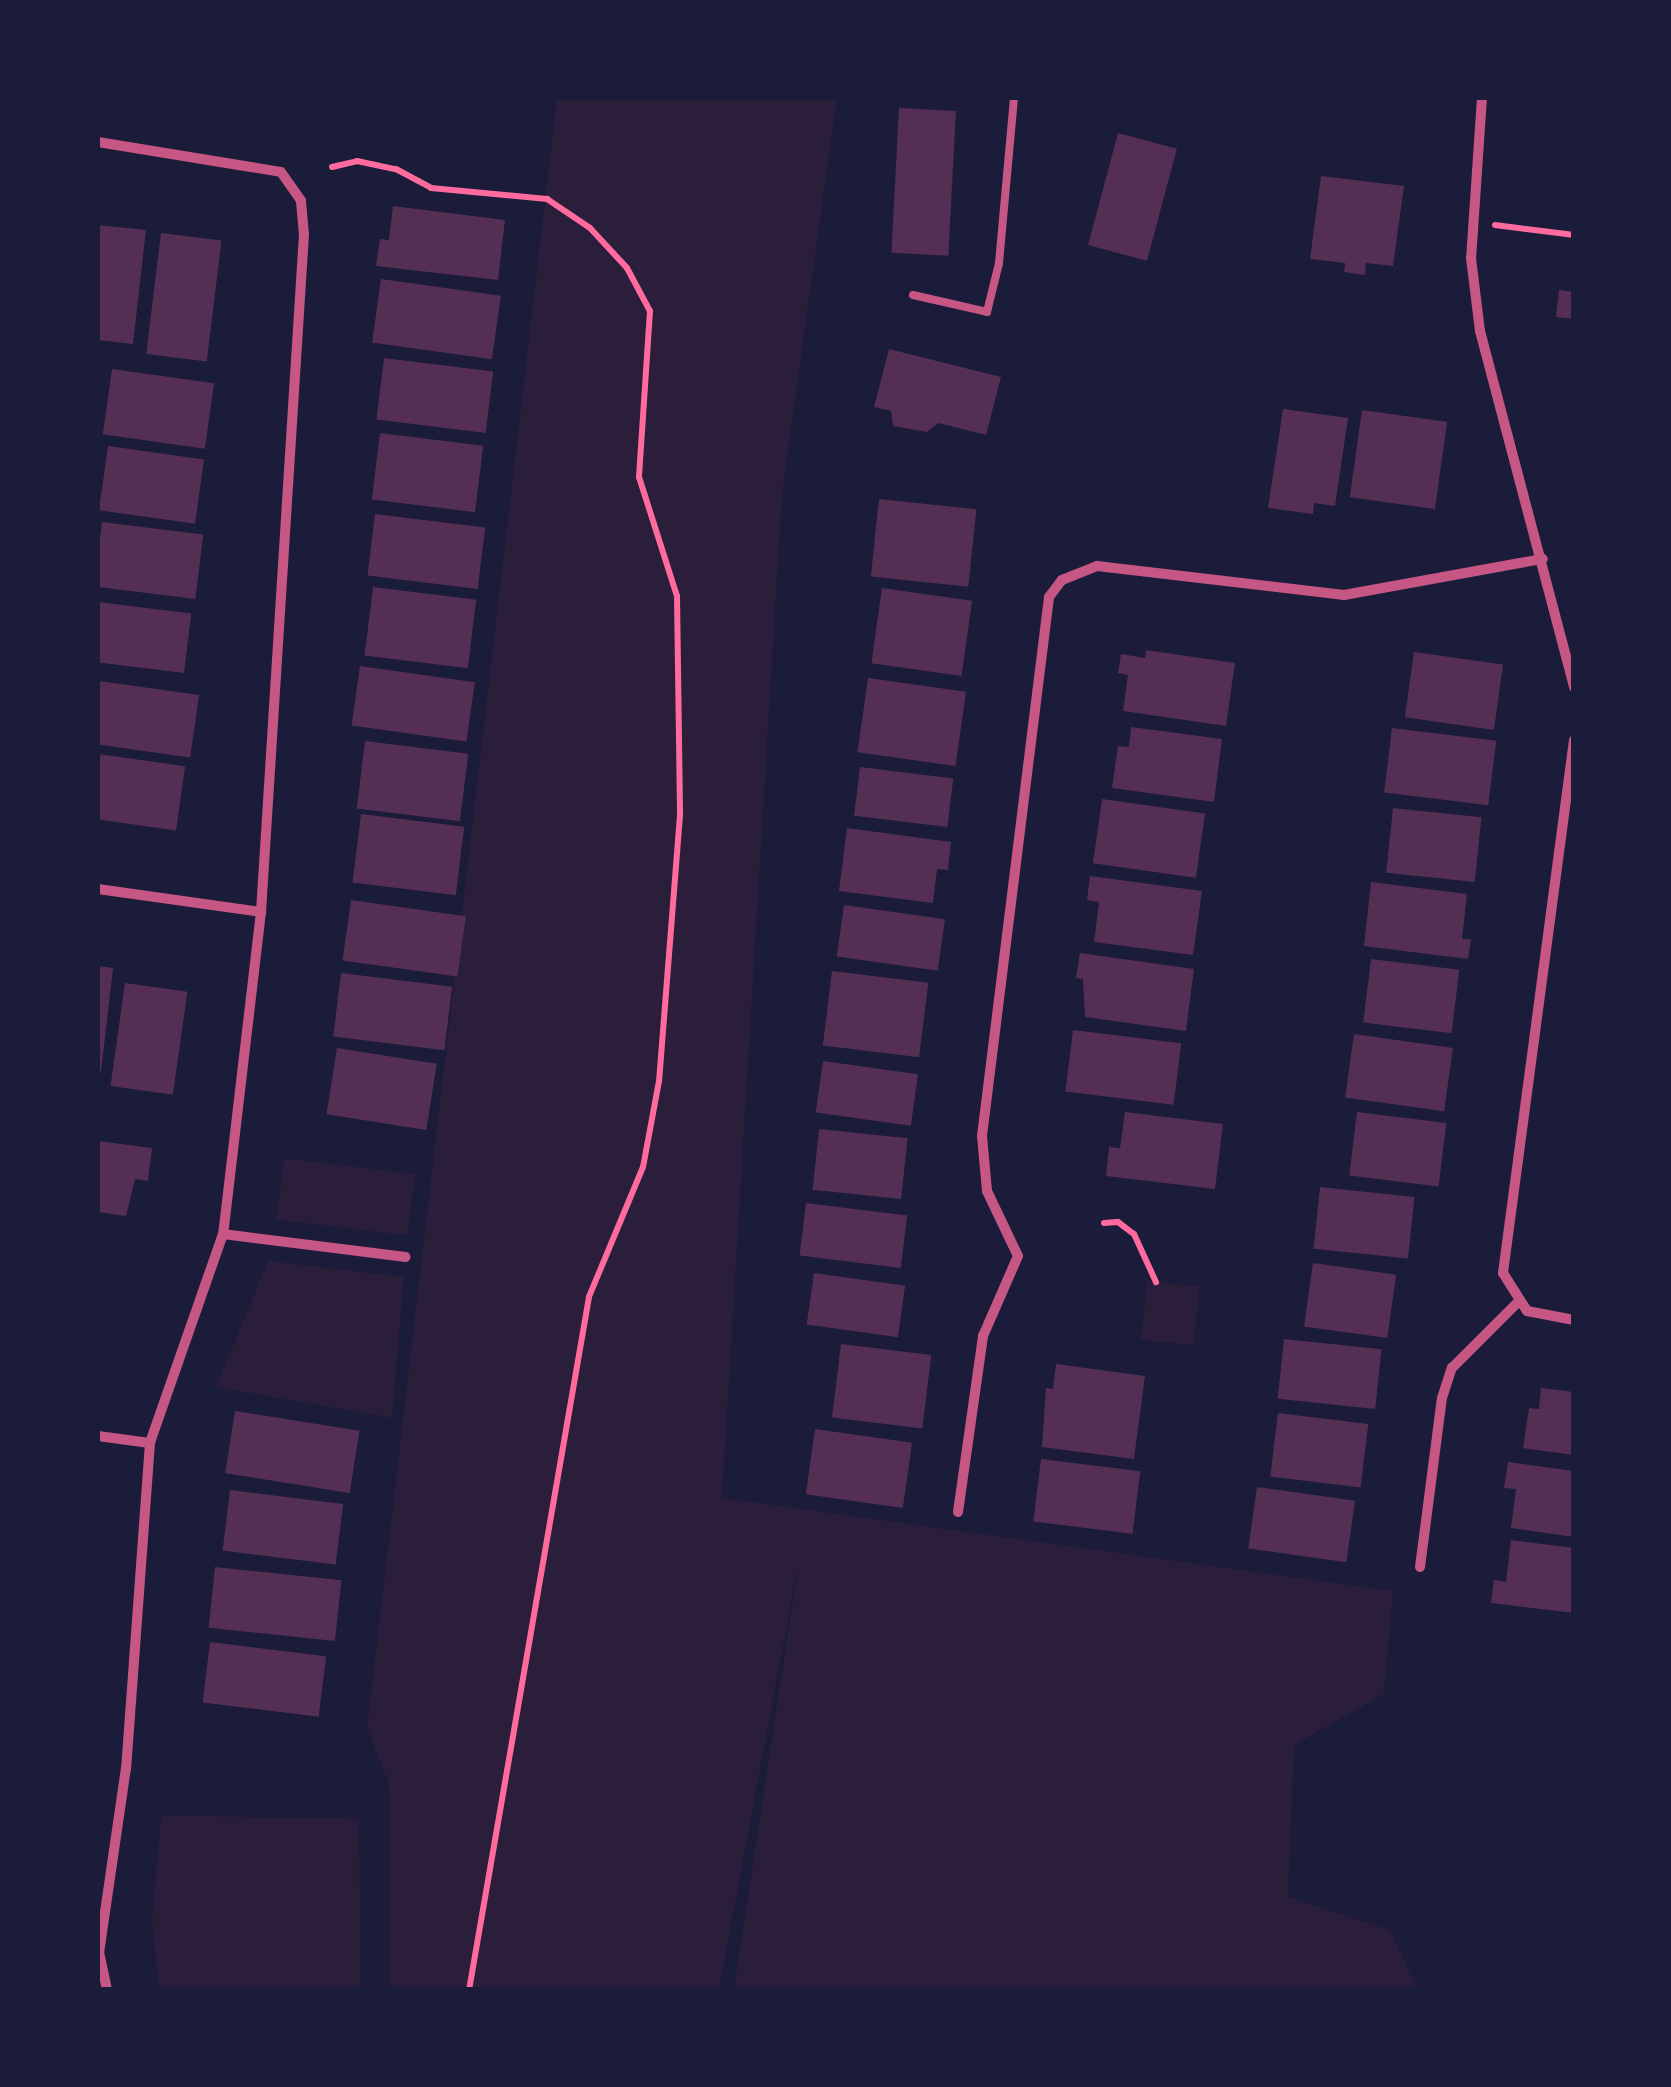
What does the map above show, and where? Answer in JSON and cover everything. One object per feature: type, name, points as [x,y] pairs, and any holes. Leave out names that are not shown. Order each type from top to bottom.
[{"type":"street","points":[[1482,98],[1474,222],[1480,331],[1574,688]]},
{"type":"street","points":[[98,142],[281,172],[301,201],[304,234],[260,912],[223,1234],[150,1443],[126,1768],[98,1952],[107,1990]]},
{"type":"street","points":[[958,1512],[983,1336],[1018,1256],[987,1191],[982,1136],[1043,618],[1062,580],[1096,566],[1276,592],[1344,595],[1542,559]]},
{"type":"street","points":[[1517,1304],[1503,1273],[1574,740]]},
{"type":"street","points":[[98,889],[260,912]]},
{"type":"street","points":[[223,1234],[406,1257]]},
{"type":"street","points":[[1517,1304],[1574,1320]]},
{"type":"street","points":[[1420,1566],[1442,1398],[1452,1368],[1517,1304]]},
{"type":"street","points":[[98,1436],[150,1443]]},
{"type":"lane","points":[[912,295],[987,312],[999,263],[1014,98]]},
{"type":"path","points":[[332,168],[357,161],[396,169],[430,188],[547,199],[590,228],[627,268],[650,311],[640,477],[677,596],[680,816],[659,1081],[643,1167],[589,1297],[468,1990]]},
{"type":"path","points":[[1474,222],[1574,235]]},
{"type":"path","points":[[1104,1224],[1118,1222],[1134,1234],[1156,1282]]},
{"type":"shaded area","points":[[557,98],[837,98],[782,494],[722,1498],[1393,1591],[1384,1694],[1294,1745],[1288,1897],[1390,1930],[1417,1989],[734,1989],[799,1560],[719,1989],[390,1989],[389,1784],[367,1728]]},
{"type":"shaded area","points":[[284,1158],[415,1174],[407,1236],[276,1220]]},
{"type":"shaded area","points":[[268,1261],[404,1277],[392,1418],[216,1387]]},
{"type":"shaded area","points":[[1147,1281],[1200,1287],[1194,1345],[1141,1340]]},
{"type":"shaded area","points":[[161,1815],[359,1819],[361,1989],[159,1989],[152,1921]]},
{"type":"building","points":[[899,108],[956,111],[948,256],[891,253]]},
{"type":"building","points":[[1118,133],[1177,149],[1147,261],[1088,245]]},
{"type":"building","points":[[1321,176],[1404,186],[1393,266],[1366,263],[1365,275],[1344,272],[1345,263],[1310,259]]},
{"type":"building","points":[[393,206],[505,220],[498,280],[376,266],[380,239],[389,240]]},
{"type":"building","points":[[98,225],[146,230],[133,344],[98,340]]},
{"type":"building","points":[[161,233],[222,240],[207,362],[146,354]]},
{"type":"building","points":[[381,279],[501,296],[492,359],[372,342]]},
{"type":"building","points":[[1559,290],[1574,292],[1574,319],[1556,317]]},
{"type":"building","points":[[889,349],[1001,377],[986,435],[938,423],[927,432],[893,426],[891,411],[874,407]]},
{"type":"building","points":[[384,358],[493,371],[486,433],[376,420]]},
{"type":"building","points":[[112,369],[214,383],[205,449],[103,434]]},
{"type":"building","points":[[1283,409],[1348,418],[1335,506],[1314,503],[1313,514],[1268,508]]},
{"type":"building","points":[[1362,410],[1447,422],[1435,509],[1350,497]]},
{"type":"building","points":[[380,433],[483,446],[475,512],[372,500]]},
{"type":"building","points":[[108,446],[204,459],[195,524],[99,510]]},
{"type":"building","points":[[879,499],[976,509],[968,587],[871,577]]},
{"type":"building","points":[[375,514],[485,528],[478,589],[367,576]]},
{"type":"building","points":[[102,522],[203,534],[195,599],[98,587]]},
{"type":"building","points":[[373,587],[476,600],[468,668],[365,655]]},
{"type":"building","points":[[882,588],[972,601],[962,676],[871,663]]},
{"type":"building","points":[[98,602],[191,613],[184,673],[98,662]]},
{"type":"building","points":[[1146,650],[1235,663],[1226,726],[1123,711],[1128,675],[1118,673],[1121,654],[1145,658]]},
{"type":"building","points":[[1414,652],[1503,665],[1494,730],[1405,717]]},
{"type":"building","points":[[360,666],[475,682],[467,742],[352,725]]},
{"type":"building","points":[[868,678],[966,692],[956,766],[858,752]]},
{"type":"building","points":[[99,681],[199,695],[190,757],[98,744]]},
{"type":"building","points":[[1131,727],[1222,739],[1214,802],[1112,788],[1118,746],[1129,747]]},
{"type":"building","points":[[1392,728],[1496,741],[1488,805],[1384,793]]},
{"type":"building","points":[[365,741],[468,754],[460,821],[357,808]]},
{"type":"building","points":[[98,754],[185,766],[176,831],[98,820]]},
{"type":"building","points":[[860,767],[953,778],[947,827],[854,816]]},
{"type":"building","points":[[1102,799],[1205,813],[1196,878],[1093,863]]},
{"type":"building","points":[[1393,808],[1482,817],[1475,882],[1386,873]]},
{"type":"building","points":[[361,814],[464,827],[456,895],[353,882]]},
{"type":"building","points":[[847,828],[951,842],[948,870],[937,869],[933,903],[839,891]]},
{"type":"building","points":[[1090,876],[1202,891],[1193,955],[1094,942],[1099,902],[1087,900]]},
{"type":"building","points":[[1371,882],[1467,894],[1462,939],[1471,939],[1468,959],[1364,946]]},
{"type":"building","points":[[351,900],[466,916],[457,977],[343,960]]},
{"type":"building","points":[[844,905],[945,919],[938,971],[837,956]]},
{"type":"building","points":[[1080,953],[1194,969],[1186,1031],[1085,1017],[1083,979],[1076,978]]},
{"type":"building","points":[[1371,959],[1459,970],[1452,1033],[1363,1023]]},
{"type":"building","points":[[98,966],[113,968],[101,1072],[98,1071]]},
{"type":"building","points":[[832,971],[928,983],[919,1057],[823,1045]]},
{"type":"building","points":[[341,973],[452,987],[444,1050],[333,1037]]},
{"type":"building","points":[[125,983],[187,992],[173,1095],[111,1086]]},
{"type":"building","points":[[1073,1030],[1181,1043],[1174,1105],[1065,1092]]},
{"type":"building","points":[[1354,1034],[1453,1048],[1444,1111],[1345,1097]]},
{"type":"building","points":[[337,1048],[437,1064],[426,1130],[327,1114]]},
{"type":"building","points":[[823,1061],[918,1074],[911,1126],[816,1112]]},
{"type":"building","points":[[1125,1112],[1223,1124],[1215,1189],[1106,1176],[1109,1147],[1120,1148]]},
{"type":"building","points":[[1357,1112],[1446,1123],[1439,1186],[1349,1176]]},
{"type":"building","points":[[819,1129],[908,1138],[901,1199],[813,1190]]},
{"type":"building","points":[[98,1141],[152,1148],[148,1181],[135,1179],[126,1216],[98,1212]]},
{"type":"building","points":[[1320,1187],[1414,1197],[1408,1259],[1314,1249]]},
{"type":"building","points":[[806,1203],[907,1215],[901,1268],[800,1256]]},
{"type":"building","points":[[1313,1263],[1396,1275],[1387,1338],[1304,1326]]},
{"type":"building","points":[[814,1273],[905,1286],[898,1337],[807,1324]]},
{"type":"building","points":[[1284,1339],[1381,1349],[1375,1409],[1278,1399]]},
{"type":"building","points":[[841,1344],[931,1355],[922,1429],[832,1417]]},
{"type":"building","points":[[1056,1364],[1145,1376],[1134,1459],[1042,1447],[1046,1388],[1053,1389]]},
{"type":"building","points":[[1541,1388],[1574,1392],[1574,1455],[1523,1448],[1529,1408],[1539,1409]]},
{"type":"building","points":[[235,1411],[359,1431],[350,1493],[225,1473]]},
{"type":"building","points":[[1278,1413],[1368,1424],[1361,1488],[1270,1477]]},
{"type":"building","points":[[815,1429],[912,1443],[903,1508],[806,1494]]},
{"type":"building","points":[[1041,1459],[1140,1471],[1133,1534],[1033,1522]]},
{"type":"building","points":[[1508,1462],[1574,1471],[1574,1537],[1511,1528],[1516,1489],[1504,1488]]},
{"type":"building","points":[[1257,1487],[1355,1501],[1346,1562],[1248,1548]]},
{"type":"building","points":[[230,1490],[343,1504],[336,1564],[223,1551]]},
{"type":"building","points":[[1511,1540],[1574,1548],[1574,1613],[1491,1603],[1494,1580],[1506,1582]]},
{"type":"building","points":[[215,1567],[341,1580],[335,1641],[209,1628]]},
{"type":"building","points":[[210,1642],[326,1656],[319,1717],[203,1703]]}]
